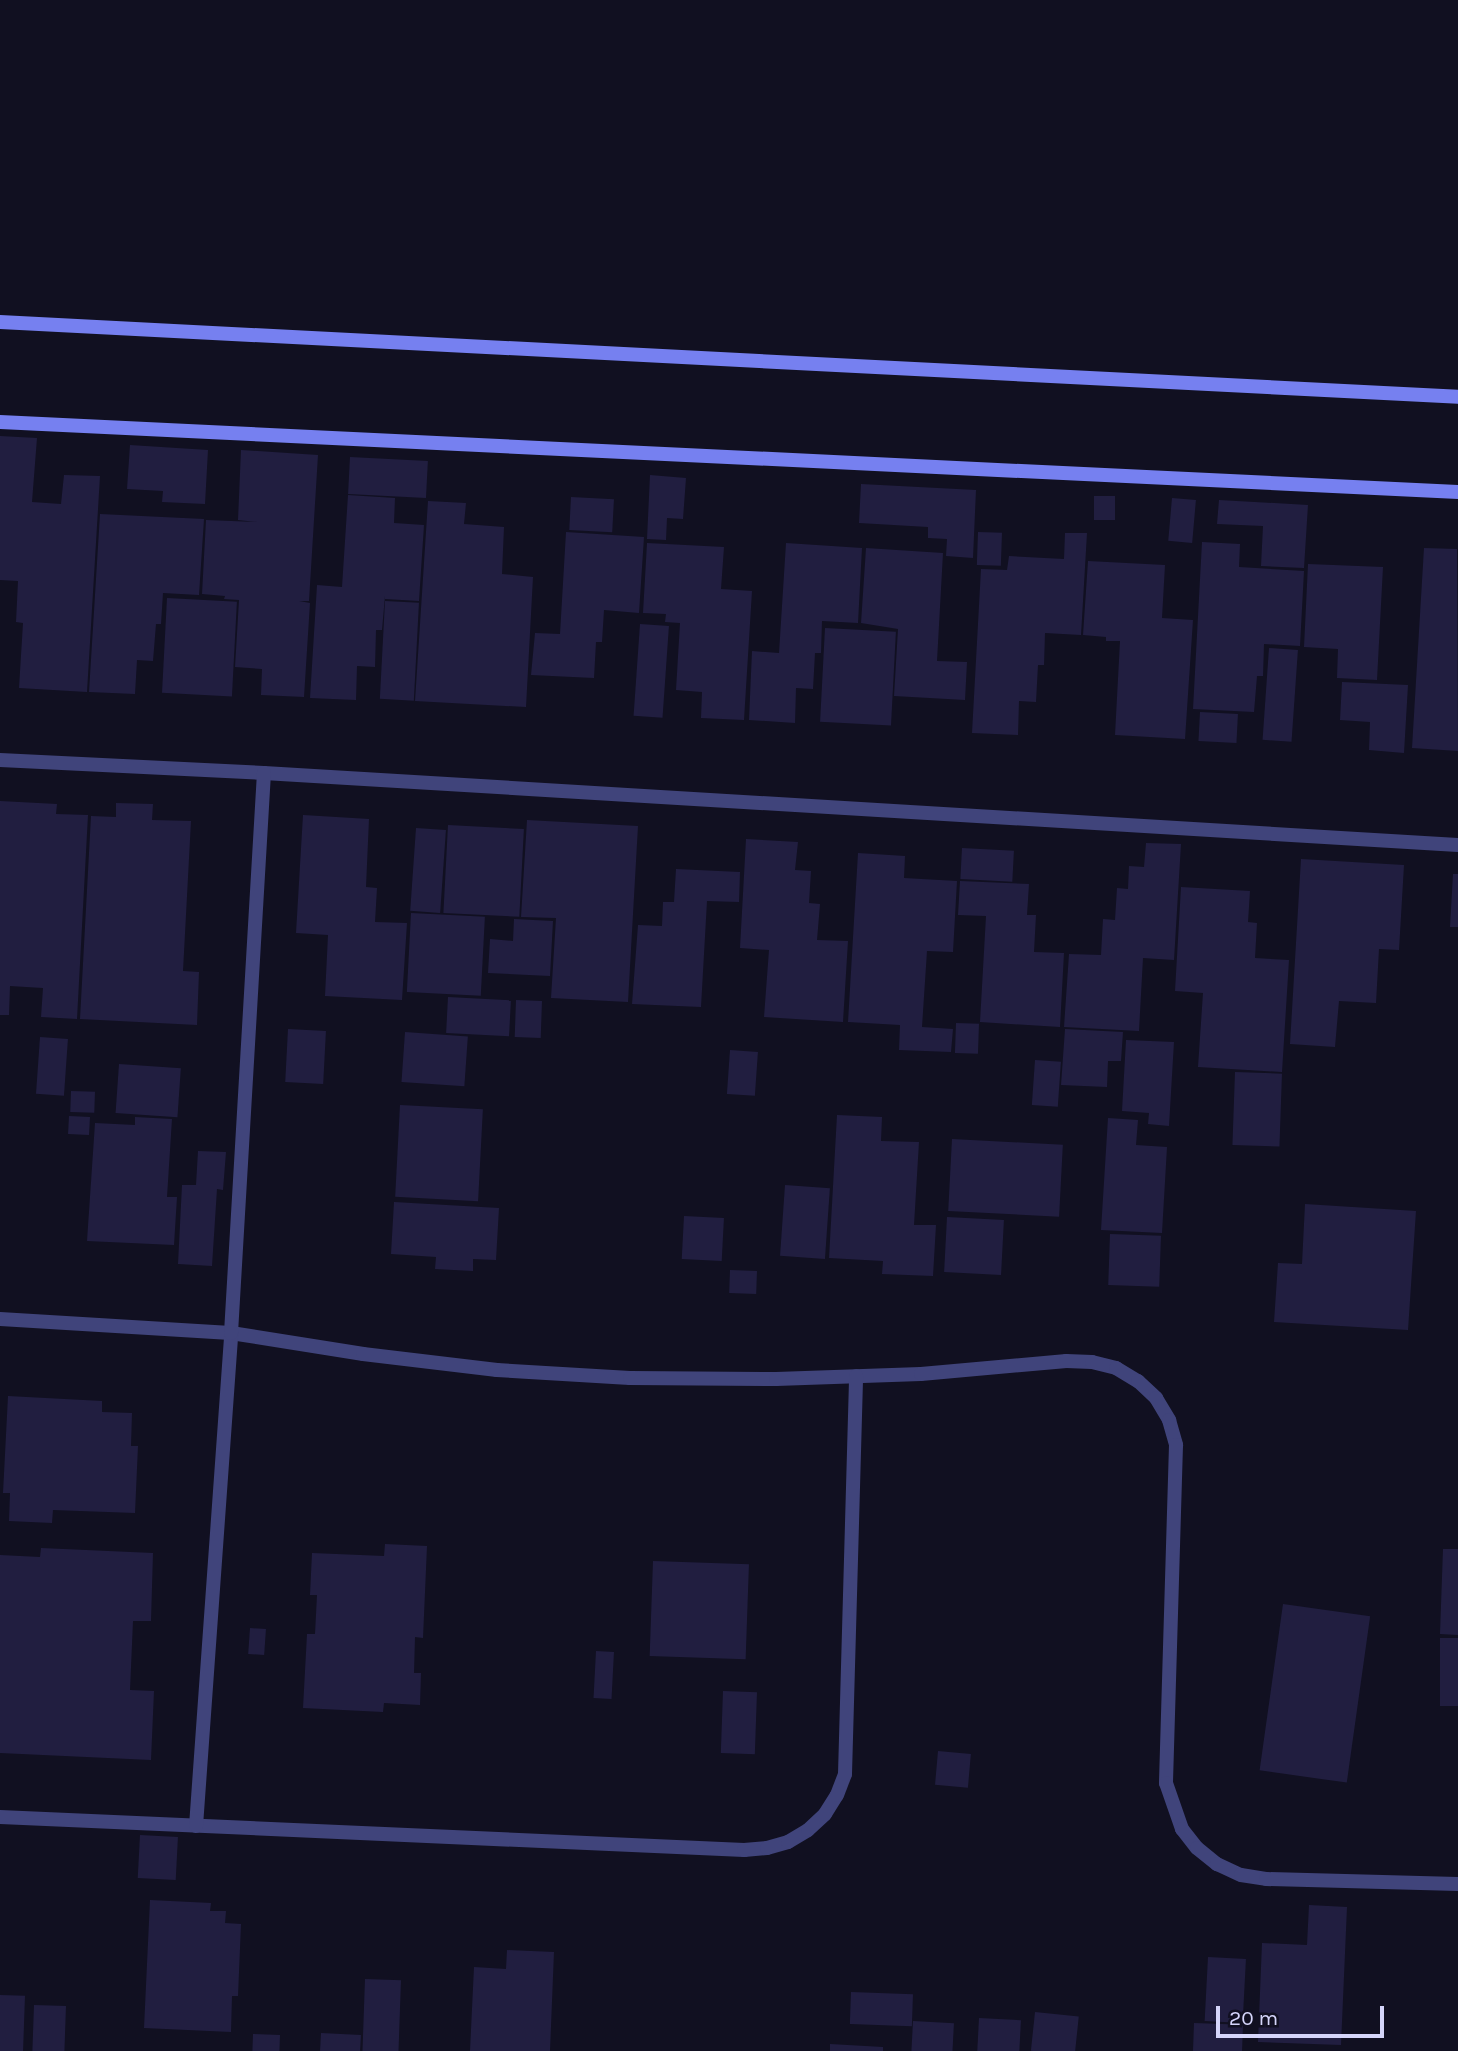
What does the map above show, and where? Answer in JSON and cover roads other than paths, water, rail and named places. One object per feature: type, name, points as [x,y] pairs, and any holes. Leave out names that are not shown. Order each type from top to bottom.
[{"type":"street","points":[[0,322],[1458,397]]},
{"type":"street","points":[[0,422],[1458,492]]},
{"type":"street","points":[[0,760],[264,773],[1458,845]]},
{"type":"street","points":[[196,1826],[231,1333],[264,773]]},
{"type":"street","points":[[0,1319],[231,1333],[363,1354],[497,1370],[631,1378],[856,1377],[1066,1361],[1092,1362],[1116,1368],[1138,1381],[1156,1398],[1170,1420],[1177,1445],[1166,1783],[1182,1829],[1197,1848],[1217,1864],[1241,1875],[1266,1879],[1458,1884]]},
{"type":"street","points":[[0,1817],[744,1850],[789,1842],[808,1830],[825,1814],[837,1795],[847,1751],[856,1377]]}]
